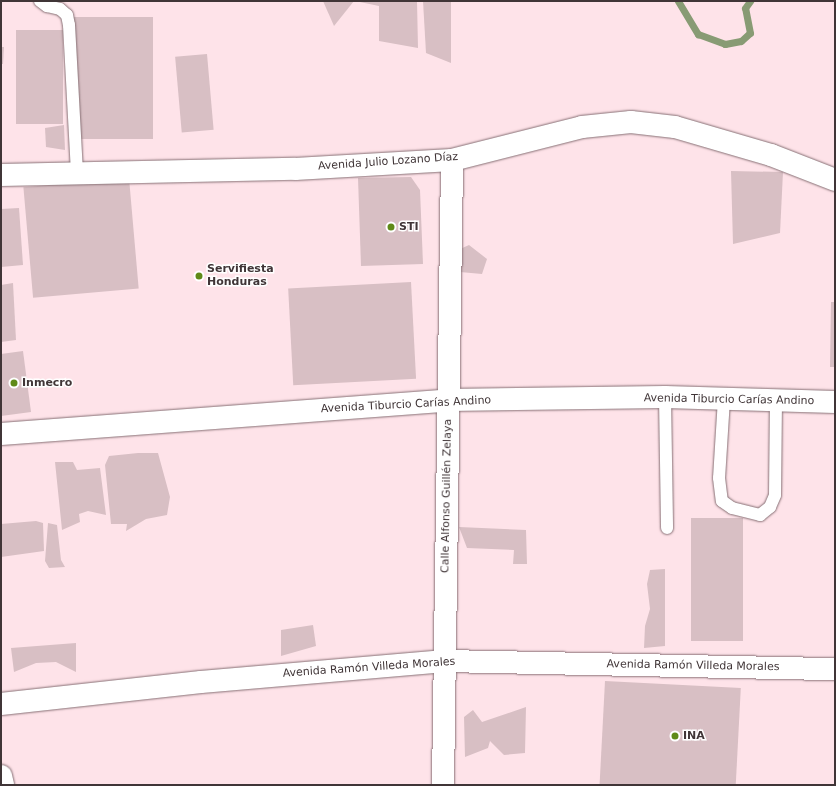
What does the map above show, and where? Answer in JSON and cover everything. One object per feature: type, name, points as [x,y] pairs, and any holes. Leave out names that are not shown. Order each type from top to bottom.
[{"type":"street","name":"Avenida Julio Lozano Díaz","points":[[1,174],[295,169],[452,160],[582,127],[631,122],[675,127],[771,155],[835,180]]},
{"type":"street","name":"Calle Alfonso Guillén Zelaya","points":[[443,785],[452,160]]},
{"type":"street","name":"Avenida Tiburcio Carías Andino","points":[[1,434],[448,400],[665,398],[835,402]]},
{"type":"street","name":"Avenida Ramón Villeda Morales","points":[[1,704],[201,682],[445,661],[835,669]]},
{"type":"street","points":[[1,776],[3,785]]},
{"type":"lane","points":[[40,1],[47,6],[60,9],[67,15],[70,25],[77,173]]},
{"type":"lane","points":[[665,398],[667,528]]},
{"type":"lane","points":[[724,399],[719,478],[722,501],[732,508],[760,515],[770,508],[775,495],[776,400]]},
{"type":"building","points":[[323,1],[354,1],[334,26]]},
{"type":"building","points":[[355,1],[417,1],[418,48],[379,41],[379,6]]},
{"type":"building","points":[[423,1],[451,1],[451,63],[426,53]]},
{"type":"building","points":[[73,17],[153,17],[153,139],[73,139]]},
{"type":"building","points":[[16,30],[63,30],[63,124],[16,124]]},
{"type":"building","points":[[1,47],[4,47],[3,64],[1,64]]},
{"type":"building","points":[[207,54],[214,130],[182,132],[175,57]]},
{"type":"building","points":[[64,125],[65,150],[46,147],[45,128]]},
{"type":"building","points":[[731,171],[783,172],[780,233],[733,244]]},
{"type":"building","name":"STI","points":[[411,177],[420,190],[423,264],[361,266],[358,178]]},
{"type":"building","points":[[129,178],[139,289],[33,298],[23,187]]},
{"type":"building","points":[[19,208],[23,265],[1,267],[1,209]]},
{"type":"building","points":[[469,245],[487,259],[482,274],[460,272],[458,250]]},
{"type":"building","points":[[411,282],[416,379],[293,385],[288,288]]},
{"type":"building","points":[[13,283],[16,340],[1,342],[1,285]]},
{"type":"building","points":[[831,302],[835,302],[835,367],[830,367]]},
{"type":"building","name":"Inmecro","points":[[23,351],[31,412],[1,416],[1,354]]},
{"type":"building","points":[[138,453],[158,453],[170,497],[167,515],[146,519],[126,531],[127,524],[111,524],[105,465],[109,456]]},
{"type":"building","points":[[55,462],[73,462],[77,470],[100,468],[106,515],[88,511],[79,514],[80,522],[62,530]]},
{"type":"building","points":[[691,518],[743,518],[743,641],[691,641]]},
{"type":"building","points":[[36,521],[43,523],[44,551],[1,557],[1,524]]},
{"type":"building","points":[[48,523],[57,525],[61,560],[65,567],[49,568],[45,561]]},
{"type":"building","points":[[459,527],[526,530],[527,564],[513,564],[514,550],[467,548]]},
{"type":"building","points":[[665,569],[665,646],[644,648],[645,626],[650,609],[647,584],[650,570]]},
{"type":"building","points":[[313,625],[316,646],[281,656],[281,630]]},
{"type":"building","points":[[76,643],[76,672],[56,662],[36,663],[14,672],[11,648]]},
{"type":"building","name":"INA","points":[[605,681],[741,688],[736,785],[600,785]]},
{"type":"building","points":[[526,707],[525,753],[504,755],[490,741],[488,748],[465,757],[464,717],[473,710],[482,722]]},
{"type":"waterway","points":[[678,1],[698,34],[725,44],[741,41],[750,33],[745,8],[750,1]]},
{"type":"place","name":"STI","points":[[391,227]]},
{"type":"place","name":"Servifiesta Honduras","points":[[199,276]]},
{"type":"place","name":"Inmecro","points":[[14,383]]},
{"type":"place","name":"INA","points":[[675,736]]}]
